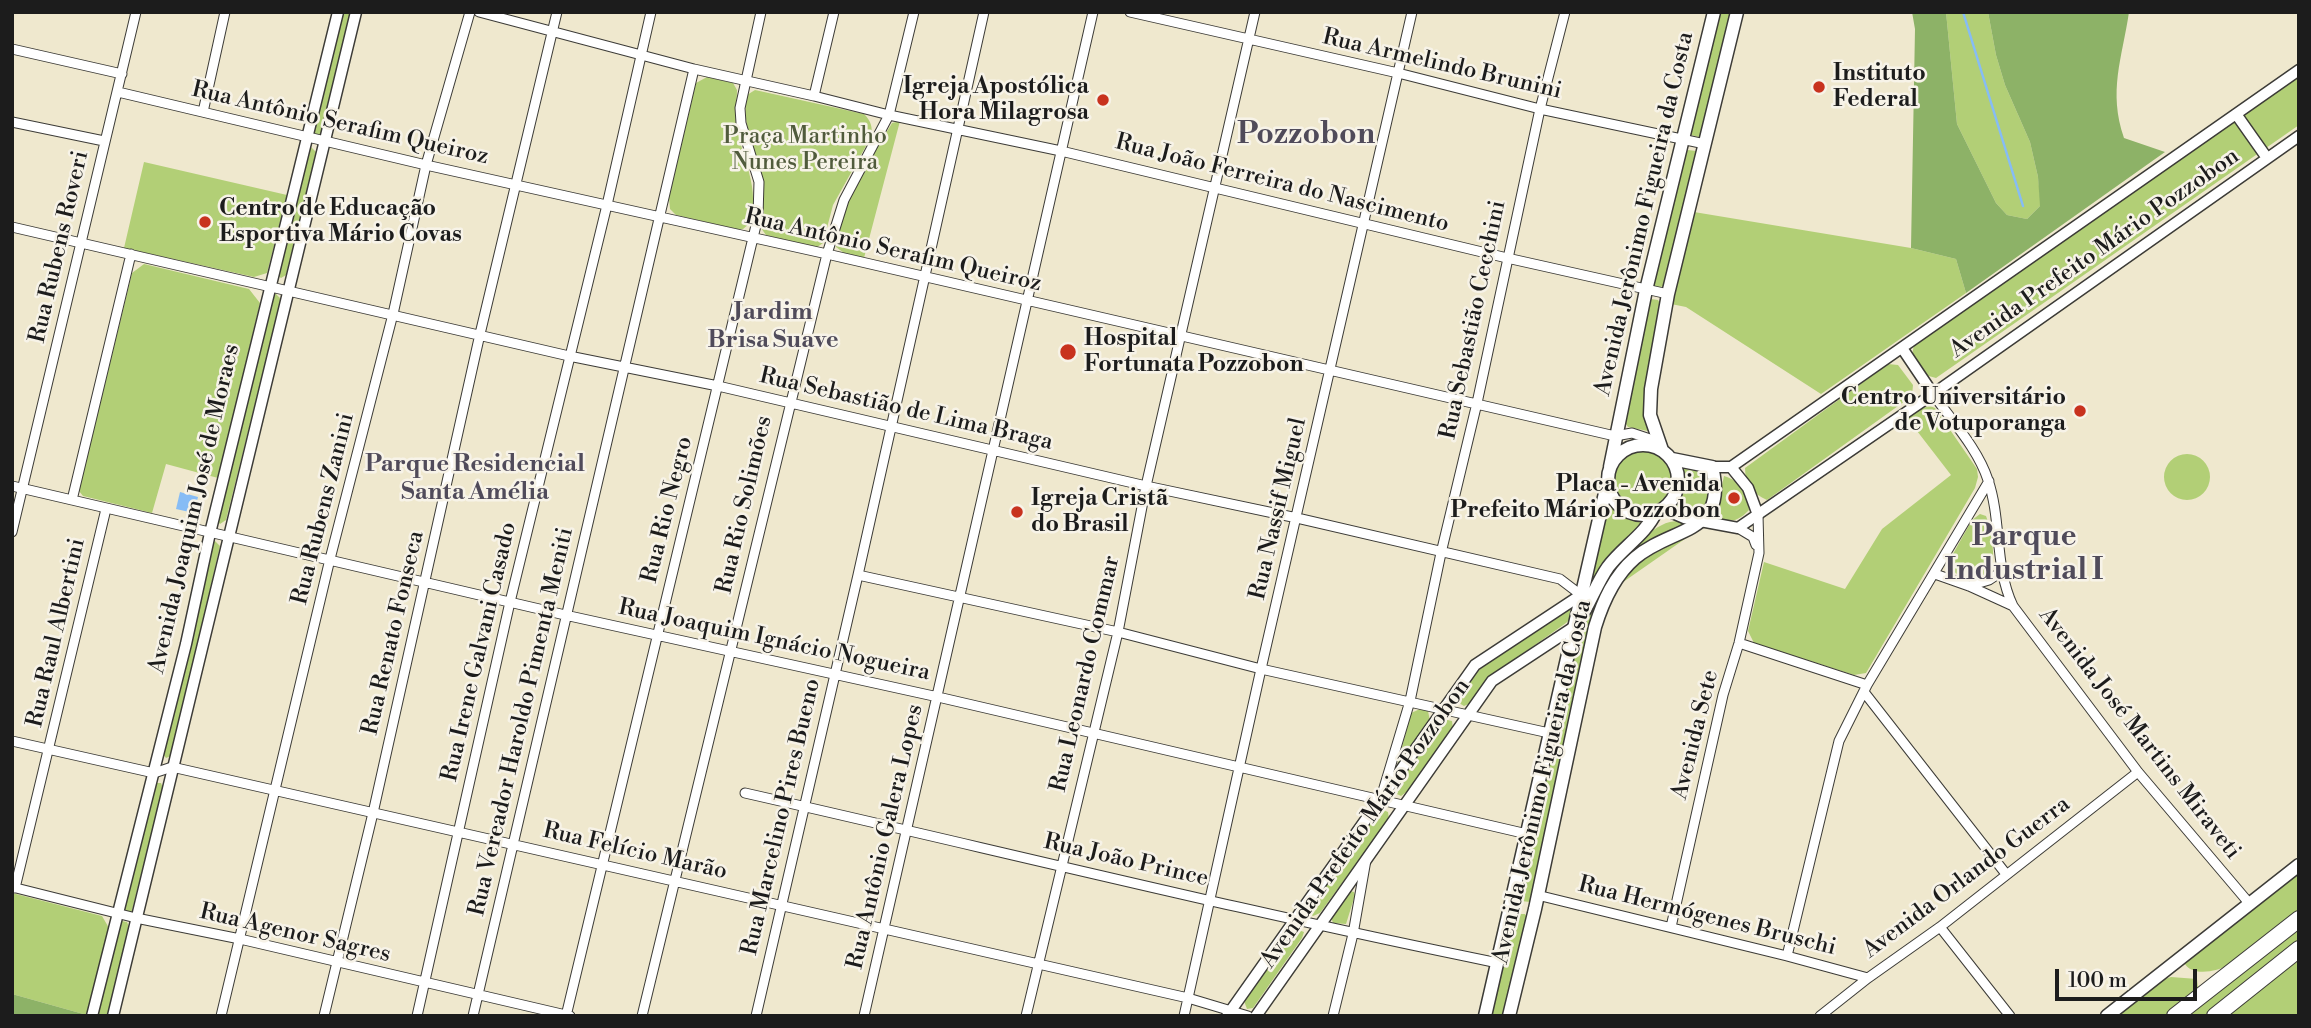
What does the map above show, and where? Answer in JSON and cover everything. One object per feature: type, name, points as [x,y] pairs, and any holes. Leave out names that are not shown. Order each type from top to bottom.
[{"type":"highway","points":[[2168,1016],[2181,1011],[2299,919]]},
{"type":"highway","points":[[2215,1016],[2299,949]]},
{"type":"main road","name":"Avenida Jerônimo Figueira da Costa","points":[[1610,467],[1646,290],[1714,12]]},
{"type":"main road","name":"Avenida Jerônimo Figueira da Costa","points":[[1658,448],[1649,405],[1668,293],[1737,12]]},
{"type":"main road","points":[[1672,459],[1678,472],[1678,486],[1672,499],[1660,511],[1643,515],[1623,509],[1611,494],[1608,480],[1610,467],[1618,455],[1629,447],[1643,444],[1658,448],[1672,459],[1712,467],[1715,494],[1709,514],[1702,522]]},
{"type":"main road","name":"Avenida Jerônimo Figueira da Costa","points":[[1485,1016],[1608,480]]},
{"type":"main road","name":"Avenida Prefeito Mário Pozzobon","points":[[1574,627],[1589,606],[1606,570],[1660,511]]},
{"type":"main road","name":"Avenida Jerônimo Figueira da Costa","points":[[1509,1016],[1535,909],[1595,627],[1603,602],[1614,582],[1635,558],[1659,541],[1702,522]]},
{"type":"main road","points":[[2107,1016],[2299,864]]},
{"type":"main road","points":[[1511,904],[1535,909]]},
{"type":"street","name":"Rua Rubens Roveri","points":[[12,533],[136,12]]},
{"type":"street","points":[[203,112],[225,12]]},
{"type":"street","name":"Avenida Joaquim José de Moraes","points":[[92,1016],[154,773],[338,12]]},
{"type":"street","name":"Avenida Joaquim José de Moraes","points":[[113,1016],[356,12]]},
{"type":"street","name":"Rua Rubens Zanini","points":[[221,1016],[330,559],[393,314],[426,165],[470,12]]},
{"type":"street","name":"Rua João Ferreira do Nascimento","points":[[480,12],[694,69],[889,116],[1062,151],[1507,258],[1668,293]]},
{"type":"street","name":"Rua Renato Fonseca","points":[[324,1016],[373,813],[480,334],[557,12]]},
{"type":"street","name":"Rua Irene Galvani Casado","points":[[417,1016],[510,601],[607,205],[651,12]]},
{"type":"street","name":"Rua Rio Negro","points":[[567,1015],[758,217],[759,182],[741,123],[740,108],[761,12]]},
{"type":"street","points":[[814,96],[834,12]]},
{"type":"street","name":"Rua Rio Solimões","points":[[642,1016],[827,254],[844,200],[889,116],[914,12]]},
{"type":"street","name":"Rua Marcelino Pires Bueno","points":[[756,1016],[984,12]]},
{"type":"street","name":"Rua Antônio Galera Lopes","points":[[864,1016],[1093,12]]},
{"type":"street","name":"Rua Armelindo Brunini","points":[[1130,12],[1398,73],[1540,109],[1705,144]]},
{"type":"street","name":"Rua Leonardo Commar","points":[[1026,1016],[1118,632],[1146,486],[1255,12]]},
{"type":"street","name":"Rua Nassif Miguel","points":[[1184,1016],[1412,12]]},
{"type":"street","name":"Rua Sebastião Cecchini","points":[[1381,799],[1410,701],[1540,109],[1565,12]]},
{"type":"street","points":[[12,49],[122,74]]},
{"type":"street","name":"Rua Vereador Haroldo Pimenta Meniti","points":[[473,1016],[694,69]]},
{"type":"street","name":"Avenida Prefeito Mário Pozzobon","points":[[1731,467],[2299,70]]},
{"type":"street","name":"Rua Antônio Serafim Queiroz","points":[[118,92],[426,165],[827,254],[1615,436],[1632,433],[1650,439],[1658,448]]},
{"type":"street","points":[[2236,114],[2267,158]]},
{"type":"street","points":[[12,122],[104,141]]},
{"type":"street","name":"Avenida Prefeito Mário Pozzobon","points":[[1738,528],[2299,136]]},
{"type":"street","name":"Rua Sebastião de Lima Braga","points":[[12,227],[569,356],[718,386],[1560,579],[1581,596]]},
{"type":"street","points":[[72,500],[131,254]]},
{"type":"street","points":[[1902,348],[1933,394]]},
{"type":"street","name":"Avenida José Martins Miraveti","points":[[1933,394],[1982,464],[1989,481],[2001,572],[2013,606],[2138,772],[2249,903]]},
{"type":"street","points":[[1712,467],[1731,467],[1748,488],[1758,515]]},
{"type":"street","points":[[1787,956],[1839,741],[1866,689],[1989,481]]},
{"type":"street","name":"Rua Joaquim Ignácio Nogueira","points":[[12,486],[210,533],[228,534],[565,615],[1406,804],[1527,834]]},
{"type":"street","name":"Rua Raul Albertini","points":[[14,888],[106,509]]},
{"type":"street","points":[[1660,511],[1738,528],[1753,537],[1759,553]]},
{"type":"street","name":"Avenida Sete","points":[[1671,927],[1759,553],[1758,515]]},
{"type":"street","points":[[1969,586],[1989,580],[2001,572]]},
{"type":"street","points":[[1935,574],[2013,606]]},
{"type":"street","points":[[858,575],[1118,632],[1261,669],[1549,733]]},
{"type":"street","name":"Avenida Prefeito Mário Pozzobon","points":[[1229,1013],[1475,665],[1581,596]]},
{"type":"street","name":"Avenida Prefeito Mário Pozzobon","points":[[1256,1016],[1492,681],[1574,627]]},
{"type":"street","points":[[1739,643],[1866,689],[2006,874]]},
{"type":"street","points":[[12,741],[154,773],[172,767]]},
{"type":"street","name":"Rua Felício Marão","points":[[172,767],[1188,998],[1229,1013],[1248,1016]]},
{"type":"street","name":"Avenida Orlando Guerra","points":[[1820,1016],[1940,927],[2138,772]]},
{"type":"street","name":"Rua João Prince","points":[[745,793],[1320,927],[1498,963]]},
{"type":"street","points":[[1333,1016],[1353,934],[1366,859]]},
{"type":"street","name":"Rua Agenor Sagres","points":[[14,888],[567,1015]]},
{"type":"street","name":"Rua Hermógenes Bruschi","points":[[1537,895],[1868,978]]},
{"type":"street","points":[[1940,927],[2010,1016]]},
{"type":"green space","points":[[340,12],[352,12],[321,134],[312,135]]},
{"type":"green space","points":[[1717,12],[1733,12],[1704,132],[1699,137],[1691,135],[1690,128]]},
{"type":"green space","points":[[1912,12],[1946,12],[1957,124],[1996,203],[2007,215],[2027,219],[2040,206],[2038,177],[2030,142],[2005,85],[1988,12],[2129,12],[2118,75],[2119,121],[2124,138],[2165,152],[1966,293],[1956,259],[1911,248],[1915,29]]},
{"type":"green space","points":[[1946,12],[1988,12],[2005,85],[2030,142],[2038,177],[2041,205],[2027,219],[2007,215],[1996,203],[1957,124]]},
{"type":"green space","points":[[2299,75],[2299,125],[1936,378],[1925,375],[1912,356],[1914,344]]},
{"type":"green space","points":[[707,77],[733,83],[737,90],[736,123],[753,198],[749,224],[743,229],[676,215],[670,209],[669,198],[696,83]]},
{"type":"green space","name":"Praça Martinho Nunes Pereira","points":[[755,90],[864,114],[871,124],[871,137],[833,205],[823,243],[816,248],[766,235],[761,228],[763,183],[750,139],[745,106],[747,95]]},
{"type":"green space","points":[[900,121],[864,258],[844,253],[836,247],[837,234],[849,201],[892,123]]},
{"type":"green space","points":[[311,147],[316,152],[286,275],[281,278],[277,275],[308,148]]},
{"type":"green space","points":[[1688,150],[1696,151],[1698,156],[1666,284],[1661,287],[1654,286],[1651,280],[1683,154]]},
{"type":"green space","name":"Centro de Educação Esportiva Mário Covas","points":[[144,162],[287,195],[267,273],[254,277],[124,248]]},
{"type":"green space","points":[[1694,212],[1911,248],[1956,259],[1966,293],[1821,394],[1686,307],[1671,304]]},
{"type":"green space","points":[[144,264],[249,289],[260,303],[218,478],[166,464],[152,513],[83,496],[79,491],[132,273]]},
{"type":"green space","points":[[276,294],[281,299],[226,520],[220,524],[217,521],[273,295]]},
{"type":"green space","points":[[1651,299],[1658,300],[1661,305],[1644,395],[1650,429],[1648,431],[1628,427],[1626,424],[1647,305]]},
{"type":"green space","points":[[1888,364],[1898,365],[1913,385],[1912,396],[1767,500],[1754,491],[1746,479],[1745,468]]},
{"type":"green space","points":[[1930,406],[1935,408],[1977,469],[1978,477],[1975,488],[1866,673],[1854,675],[1754,643],[1748,631],[1764,562],[1845,589],[1882,529],[1951,475],[1907,418]]},
{"type":"green space","points":[[1642,450],[1659,455],[1667,463],[1672,480],[1667,497],[1659,505],[1642,510],[1625,505],[1617,497],[1612,480],[1617,463],[1625,455]]},
{"type":"green space","points":[[2187,454],[2203,461],[2210,477],[2203,493],[2187,500],[2171,493],[2164,477],[2171,461]]},
{"type":"green space","points":[[1681,468],[1711,476],[1712,485],[1705,510],[1696,514],[1687,514],[1671,506],[1679,493]]},
{"type":"green space","points":[[1724,476],[1739,484],[1745,493],[1749,510],[1741,517],[1728,521],[1712,517],[1718,504]]},
{"type":"green space","points":[[1608,501],[1622,515],[1640,519],[1640,527],[1614,551],[1584,596]]},
{"type":"green space","points":[[1980,514],[1986,516],[1990,529],[1992,570],[1987,574],[1967,578],[1955,573],[1949,561],[1972,520]]},
{"type":"green space","points":[[1680,521],[1688,524],[1610,582],[1534,895],[1530,902],[1521,901],[1518,893],[1577,629],[1607,578],[1627,553],[1658,527]]},
{"type":"green space","points":[[1692,534],[1616,587],[1640,560],[1650,553],[1669,542]]},
{"type":"green space","points":[[215,541],[220,546],[171,756],[166,758],[163,754]]},
{"type":"green space","points":[[1571,607],[1566,623],[1487,679],[1471,703],[1464,706],[1459,703],[1462,691],[1487,663]]},
{"type":"green space","points":[[1420,709],[1428,711],[1430,721],[1396,770],[1411,713]]},
{"type":"green space","points":[[1443,719],[1452,721],[1453,729],[1409,790],[1401,796],[1395,793],[1398,783]]},
{"type":"green space","points":[[156,783],[161,783],[163,788],[131,914],[126,913],[125,908]]},
{"type":"green space","points":[[1381,809],[1388,812],[1389,819],[1320,913],[1313,916],[1309,913],[1311,905],[1376,812]]},
{"type":"green space","points":[[2299,871],[2299,910],[2246,953],[2223,967],[2204,972],[2187,967],[2184,962]]},
{"type":"green space","points":[[1350,891],[1355,895],[1346,924],[1333,923],[1331,917]]},
{"type":"green space","points":[[12,893],[102,916],[109,928],[87,1015],[12,994]]},
{"type":"green space","points":[[1525,914],[1529,921],[1506,1016],[1489,1016],[1513,917]]},
{"type":"green space","points":[[122,921],[127,922],[129,927],[108,1016],[98,1016],[119,925]]},
{"type":"green space","points":[[2299,925],[2299,940],[2204,1016],[2185,1016]]},
{"type":"green space","points":[[1296,929],[1304,932],[1302,938],[1253,1008],[1247,1009],[1244,1001]]},
{"type":"green space","points":[[2299,961],[2299,1016],[2224,1016],[2283,968]]},
{"type":"green space","points":[[2171,977],[2197,979],[2198,988],[2169,1016],[2117,1016],[2162,980]]},
{"type":"green space","points":[[12,994],[87,1015],[87,1016],[12,1016]]},
{"type":"water","points":[[180,492],[198,497],[194,513],[176,509]]},
{"type":"waterway","points":[[1963,12],[2023,206]]},
{"type":"place","name":"Instituto Federal","points":[[1819,87]]},
{"type":"place","name":"Igreja Apostólica Hora Milagrosa","points":[[1103,100]]},
{"type":"place","name":"Centro de Educação Esportiva Mário Covas","points":[[205,222]]},
{"type":"place","name":"Hospital Fortunata Pozzobon","points":[[1068,352]]},
{"type":"place","name":"Centro Universitário de Votuporanga","points":[[2080,411]]},
{"type":"place","name":"Placa - Avenida Prefeito Mário Pozzobon","points":[[1734,498]]},
{"type":"place","name":"Igreja Cristã do Brasil","points":[[1017,512]]},
{"type":"district","name":"Pozzobon","points":[[1306,136]]},
{"type":"district","name":"Jardim Brisa Suave","points":[[773,327]]},
{"type":"district","name":"Parque Residencial Santa Amélia","points":[[475,479]]},
{"type":"district","name":"Parque Industrial I","points":[[2024,555]]}]
